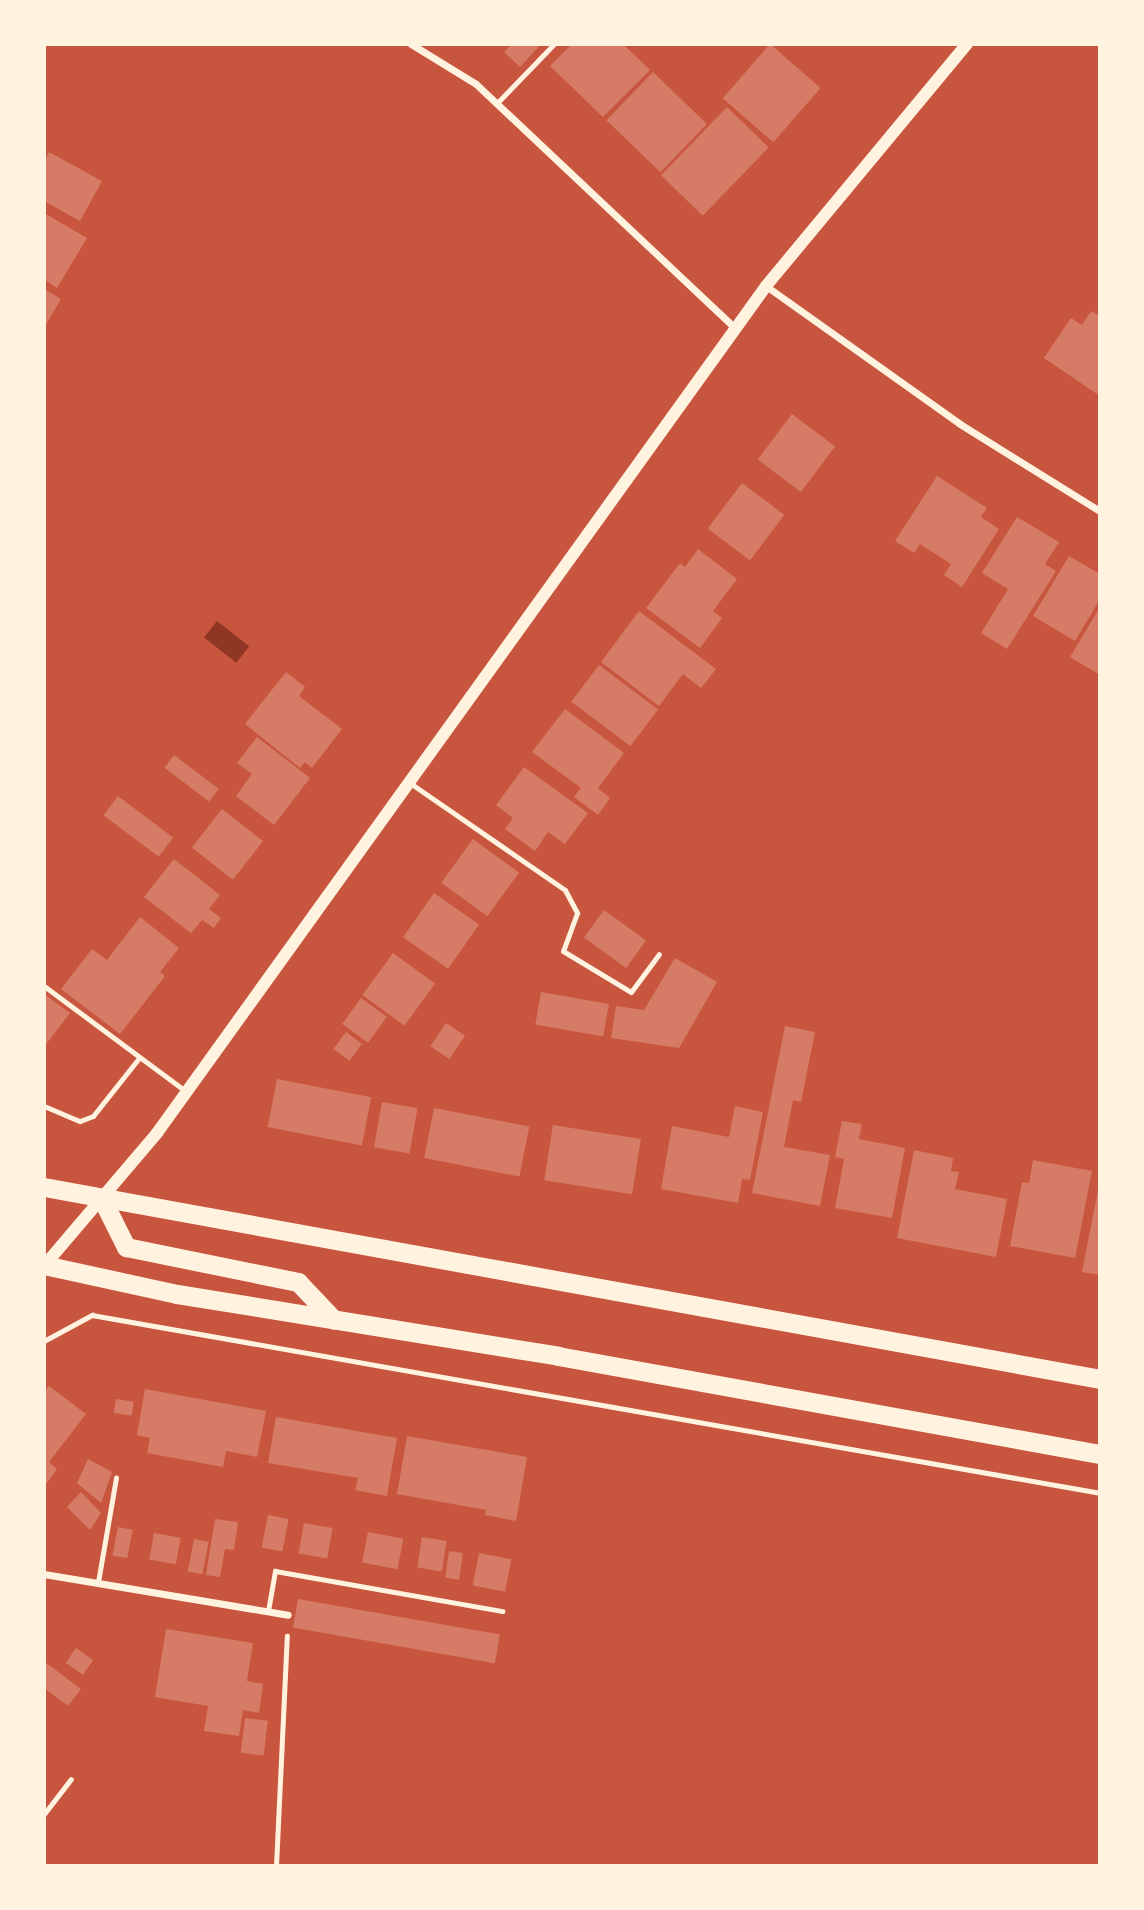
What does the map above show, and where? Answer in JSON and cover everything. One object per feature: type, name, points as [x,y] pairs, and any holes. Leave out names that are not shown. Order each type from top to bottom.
[{"type":"highway","points":[[44,1187],[1100,1379]]},
{"type":"highway","points":[[102,1199],[126,1247],[298,1282],[334,1320]]},
{"type":"highway","points":[[44,1265],[177,1294],[1100,1454]]},
{"type":"street","points":[[411,44],[455,68],[497,103],[734,328]]},
{"type":"street","points":[[44,1265],[157,1133],[184,1090],[734,328],[967,44]]},
{"type":"street","points":[[766,286],[960,424],[1100,512]]},
{"type":"street","points":[[44,1574],[288,1615]]},
{"type":"lane","points":[[497,103],[554,44]]},
{"type":"lane","points":[[407,781],[565,890],[577,913],[563,951],[631,992],[659,954]]},
{"type":"lane","points":[[44,986],[184,1090]]},
{"type":"lane","points":[[44,1106],[80,1121],[93,1116],[139,1058]]},
{"type":"lane","points":[[98,1582],[116,1478]]},
{"type":"lane","points":[[268,1611],[275,1571],[503,1611]]},
{"type":"lane","points":[[44,1814],[71,1779]]},
{"type":"path","points":[[44,1341],[92,1315],[1100,1493]]},
{"type":"path","points":[[276,1866],[288,1615]]},
{"type":"shaded area","points":[[217,621],[249,646],[236,663],[204,638]]},
{"type":"building","points":[[512,44],[541,44],[520,67],[504,52]]},
{"type":"building","points":[[572,44],[623,44],[650,70],[603,117],[550,66]]},
{"type":"building","points":[[770,44],[821,88],[773,142],[723,98]]},
{"type":"building","points":[[653,72],[707,124],[660,172],[606,120]]},
{"type":"building","points":[[727,107],[769,147],[703,216],[661,175]]},
{"type":"building","points":[[49,152],[102,181],[80,221],[44,201],[44,162]]},
{"type":"building","points":[[44,213],[87,238],[57,288],[44,279]]},
{"type":"building","points":[[44,289],[61,299],[44,328]]},
{"type":"building","points":[[1091,311],[1100,316],[1100,396],[1044,358],[1071,318],[1082,325]]},
{"type":"building","points":[[792,414],[835,446],[801,492],[758,460]]},
{"type":"building","points":[[937,476],[987,508],[981,517],[999,529],[962,587],[944,575],[951,564],[920,544],[914,553],[895,541]]},
{"type":"building","points":[[742,483],[784,515],[750,560],[708,529]]},
{"type":"building","points":[[1017,517],[1059,542],[1045,564],[1056,571],[1007,649],[981,633],[1008,589],[982,573]]},
{"type":"building","points":[[698,549],[737,579],[713,611],[722,618],[700,648],[646,608],[680,563],[685,567]]},
{"type":"building","points":[[1069,556],[1100,574],[1100,599],[1075,641],[1033,616]]},
{"type":"building","points":[[1100,607],[1100,675],[1070,657]]},
{"type":"building","points":[[639,611],[716,669],[701,688],[683,674],[659,706],[601,662]]},
{"type":"building","points":[[599,665],[658,710],[630,746],[571,702]]},
{"type":"building","points":[[286,672],[305,687],[299,696],[342,729],[312,768],[305,762],[300,768],[245,724]]},
{"type":"building","points":[[565,709],[624,753],[598,788],[610,798],[598,815],[574,797],[581,788],[532,752]]},
{"type":"building","points":[[257,737],[310,778],[274,825],[236,796],[252,774],[237,763]]},
{"type":"building","points":[[174,755],[219,789],[209,801],[164,768]]},
{"type":"building","points":[[524,767],[588,813],[565,844],[548,832],[535,851],[505,829],[513,818],[496,805]]},
{"type":"building","points":[[118,796],[173,838],[159,857],[104,815]]},
{"type":"building","points":[[222,809],[263,841],[233,880],[192,848]]},
{"type":"building","points":[[473,839],[519,873],[487,916],[441,883]]},
{"type":"building","points":[[174,859],[220,895],[209,909],[221,918],[214,928],[202,920],[191,933],[144,897]]},
{"type":"building","points":[[434,893],[479,925],[448,969],[403,937]]},
{"type":"building","points":[[604,910],[646,941],[626,968],[584,938]]},
{"type":"building","points":[[140,917],[179,948],[160,972],[165,976],[120,1034],[61,989],[92,949],[107,960]]},
{"type":"building","points":[[393,953],[435,984],[405,1026],[362,995]]},
{"type":"building","points":[[675,958],[717,982],[679,1048],[611,1038],[616,1006],[644,1010]]},
{"type":"building","points":[[541,992],[609,1004],[603,1036],[535,1024]]},
{"type":"building","points":[[44,994],[70,1013],[44,1047]]},
{"type":"building","points":[[361,998],[387,1017],[368,1043],[342,1024]]},
{"type":"building","points":[[446,1023],[465,1036],[449,1059],[430,1046]]},
{"type":"building","points":[[785,1026],[815,1032],[801,1102],[793,1100],[784,1147],[830,1155],[820,1206],[752,1193]]},
{"type":"building","points":[[346,1032],[362,1044],[349,1061],[333,1049]]},
{"type":"building","points":[[277,1079],[371,1097],[362,1145],[268,1127]]},
{"type":"building","points":[[382,1102],[417,1108],[409,1154],[374,1147]]},
{"type":"building","points":[[735,1106],[763,1112],[750,1180],[742,1179],[738,1203],[661,1189],[672,1126],[729,1137]]},
{"type":"building","points":[[434,1108],[529,1127],[519,1177],[424,1158]]},
{"type":"building","points":[[842,1121],[862,1124],[859,1139],[905,1148],[892,1218],[835,1208],[844,1159],[835,1157]]},
{"type":"building","points":[[553,1125],[641,1139],[632,1194],[544,1180]]},
{"type":"building","points":[[914,1150],[953,1158],[951,1171],[959,1172],[955,1189],[1007,1199],[996,1257],[897,1238]]},
{"type":"building","points":[[1033,1160],[1092,1171],[1075,1258],[1010,1246],[1022,1182],[1029,1183]]},
{"type":"building","points":[[1100,1190],[1100,1275],[1082,1272]]},
{"type":"building","points":[[49,1386],[86,1414],[49,1462],[57,1469],[44,1487],[44,1392]]},
{"type":"building","points":[[145,1389],[266,1411],[257,1457],[226,1451],[223,1467],[147,1453],[150,1438],[137,1435]]},
{"type":"building","points":[[116,1399],[134,1402],[132,1416],[114,1413]]},
{"type":"building","points":[[276,1417],[397,1438],[387,1496],[355,1490],[358,1478],[268,1463]]},
{"type":"building","points":[[407,1436],[527,1457],[516,1521],[485,1515],[486,1510],[397,1494]]},
{"type":"building","points":[[88,1459],[112,1472],[101,1503],[77,1483]]},
{"type":"building","points":[[81,1492],[101,1513],[90,1530],[67,1507]]},
{"type":"building","points":[[268,1515],[289,1519],[282,1551],[262,1547]]},
{"type":"building","points":[[215,1519],[238,1522],[234,1550],[225,1549],[220,1577],[206,1575]]},
{"type":"building","points":[[304,1523],[333,1528],[327,1559],[299,1554]]},
{"type":"building","points":[[118,1527],[133,1530],[127,1558],[112,1555]]},
{"type":"building","points":[[368,1532],[403,1539],[397,1569],[362,1562]]},
{"type":"building","points":[[154,1533],[181,1538],[176,1564],[149,1560]]},
{"type":"building","points":[[422,1537],[447,1541],[442,1572],[417,1568]]},
{"type":"building","points":[[194,1539],[209,1542],[202,1574],[188,1571]]},
{"type":"building","points":[[449,1551],[463,1553],[459,1580],[445,1578]]},
{"type":"building","points":[[479,1553],[511,1559],[505,1592],[473,1585]]},
{"type":"building","points":[[298,1599],[500,1635],[495,1663],[293,1628]]},
{"type":"building","points":[[166,1629],[253,1643],[247,1681],[263,1684],[259,1713],[243,1710],[239,1736],[204,1731],[208,1706],[155,1697]]},
{"type":"building","points":[[76,1648],[93,1660],[83,1675],[66,1663]]},
{"type":"building","points":[[45,1662],[81,1689],[68,1706],[44,1688]]},
{"type":"building","points":[[245,1718],[268,1721],[264,1756],[241,1753]]}]
